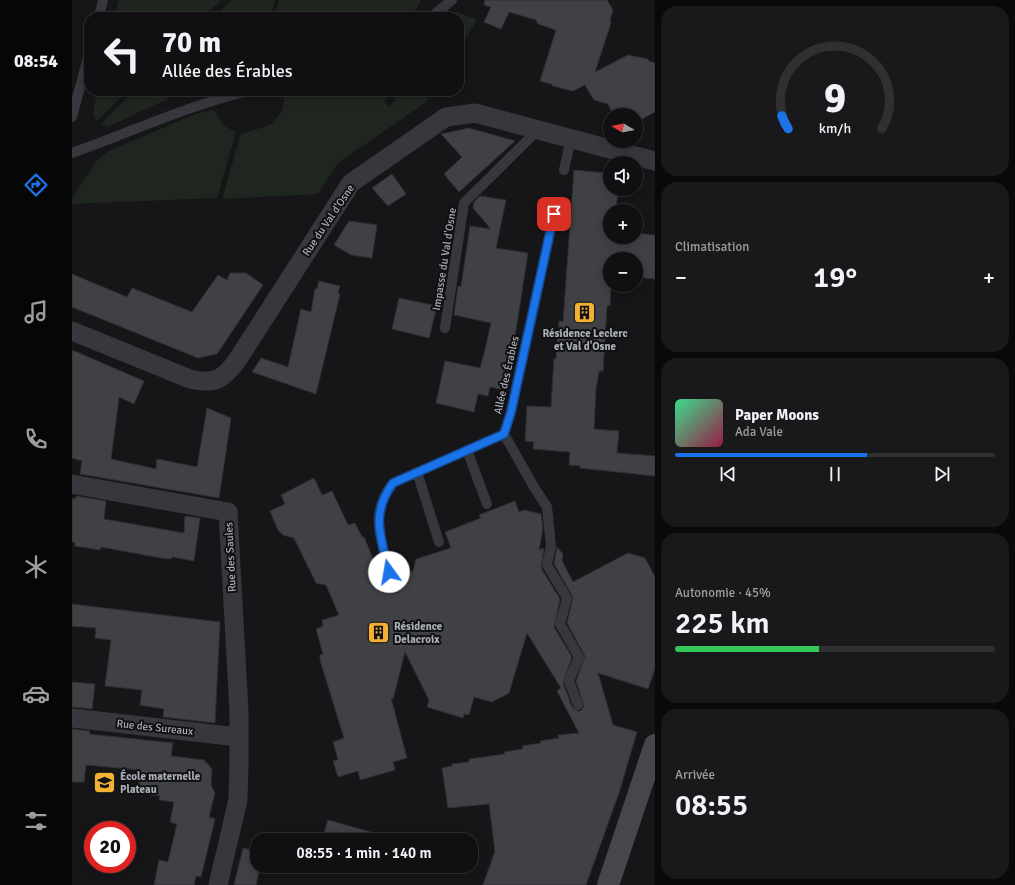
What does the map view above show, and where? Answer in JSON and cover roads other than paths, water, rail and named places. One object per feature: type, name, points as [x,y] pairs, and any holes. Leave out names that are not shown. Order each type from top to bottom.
[{"type":"street","name":"Rue du Val d'Osne","points":[[72,331],[190,379],[201,382],[222,378],[238,359],[346,191],[358,177],[446,116],[475,113],[655,161]]},
{"type":"street","name":"Rue des Saules","points":[[72,484],[228,512],[239,712],[238,737]]},
{"type":"street","name":"Rue des Sureaux","points":[[72,718],[238,737]]},
{"type":"street","points":[[218,885],[238,800],[238,737]]},
{"type":"street","points":[[608,885],[655,745]]},
{"type":"lane","points":[[100,12],[103,0]]},
{"type":"lane","points":[[435,12],[442,4],[452,0]]},
{"type":"lane","points":[[72,117],[84,72]]},
{"type":"lane","points":[[72,153],[177,112],[226,96]]},
{"type":"lane","name":"Impasse du Val d'Osne","points":[[445,328],[464,203],[539,130]]},
{"type":"lane","points":[[564,170],[570,138]]},
{"type":"lane","name":"Allée des Érables","points":[[504,434],[511,412],[554,214]]},
{"type":"lane","points":[[389,572],[378,523],[385,494],[393,483],[504,434],[547,507],[551,532],[551,546],[547,565],[567,598],[560,624],[579,657],[569,681],[578,705]]},
{"type":"lane","points":[[467,450],[487,504]]},
{"type":"lane","points":[[417,472],[439,542]]},
{"type":"place","name":"Résidence Leclerc et Val d'Osne","points":[[585,313]]},
{"type":"place","name":"Résidence Delacroix","points":[[379,632]]},
{"type":"place","name":"École maternelle Plateau","points":[[105,782]]}]
